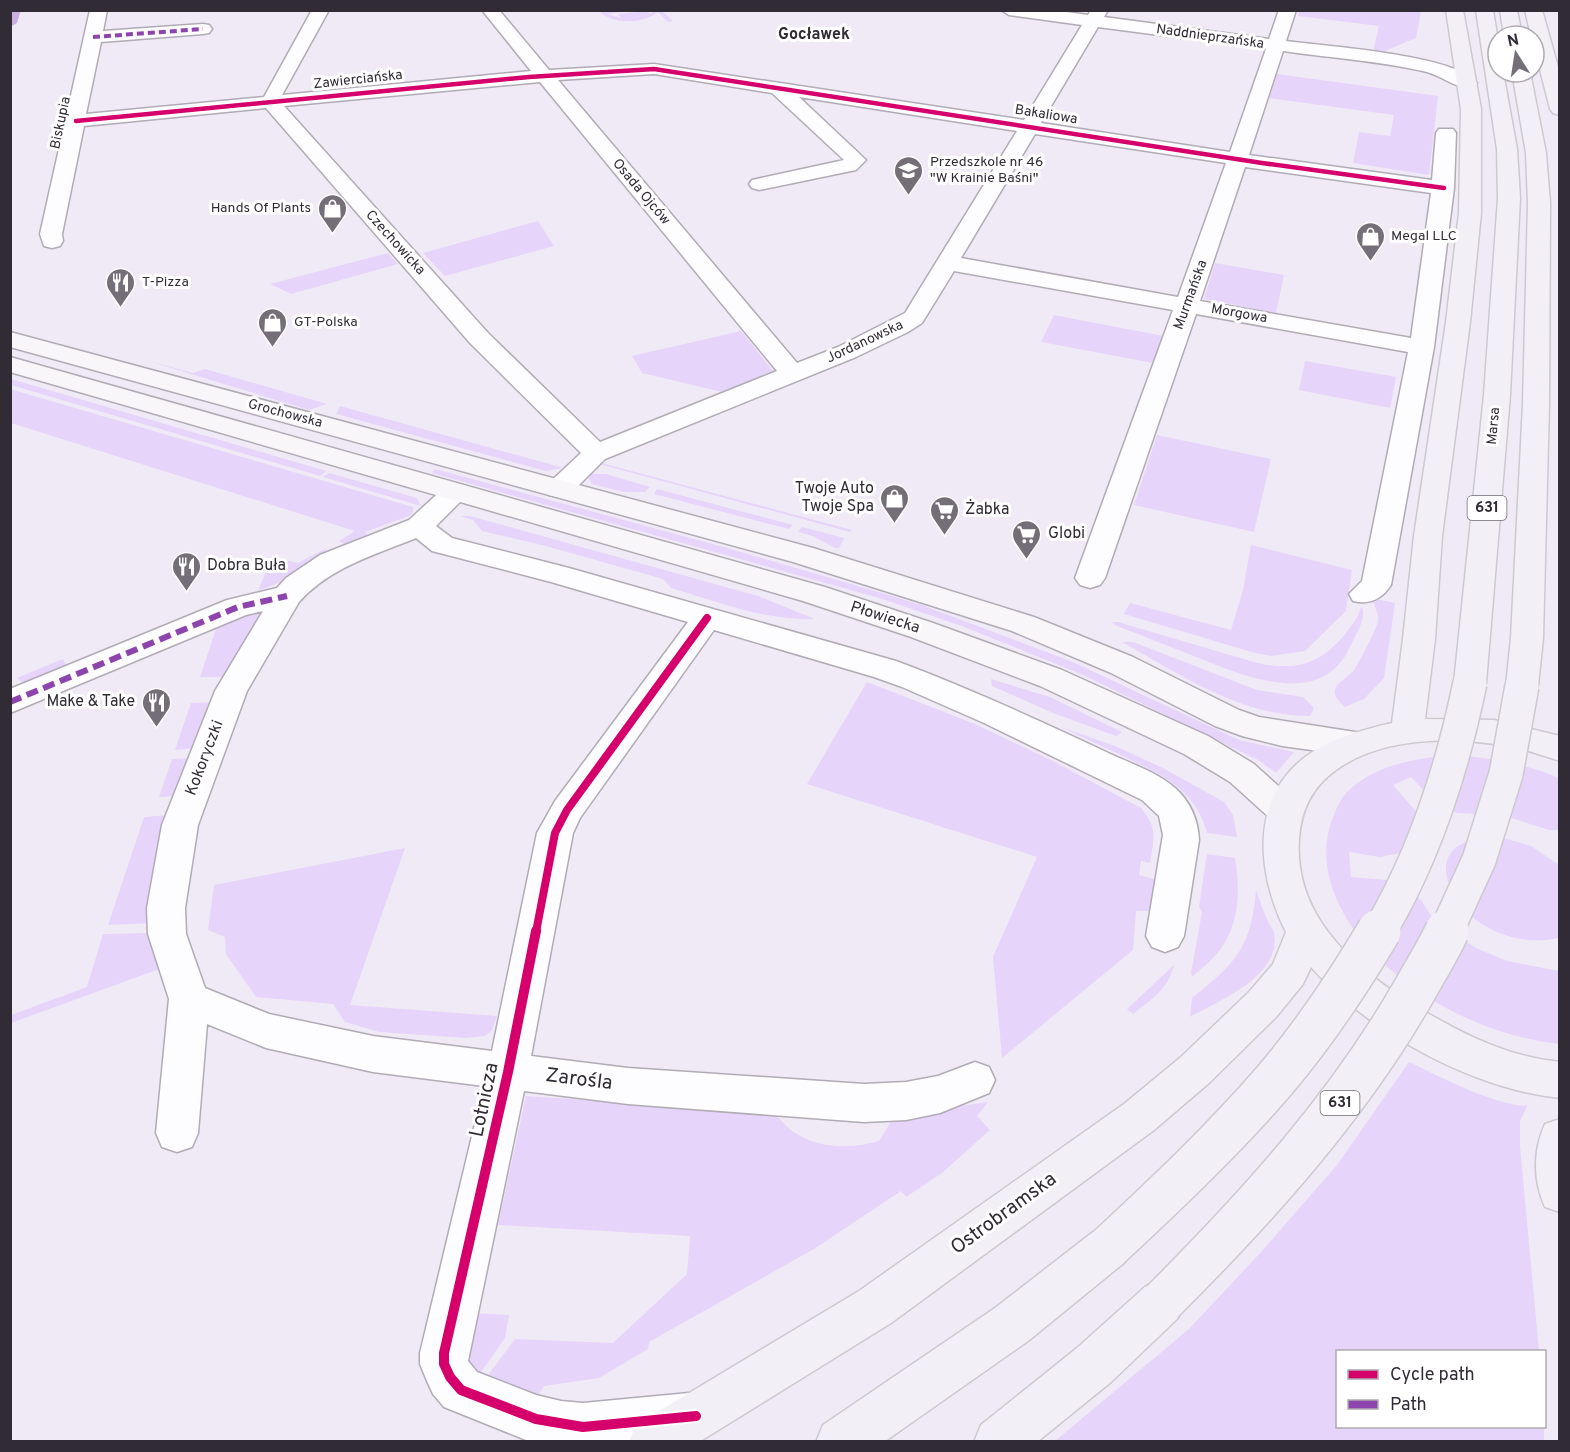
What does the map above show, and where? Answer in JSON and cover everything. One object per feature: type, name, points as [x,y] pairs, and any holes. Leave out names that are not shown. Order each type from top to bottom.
[{"type":"main road","points":[[1407,732],[1419,639],[1428,536],[1470,213],[1471,120],[1468,83],[1455,13]]},
{"type":"main road","name":"Marsa","points":[[840,1442],[934,1380],[1080,1272],[1109,1247],[1235,1125],[1302,1045],[1340,992],[1383,923],[1425,836],[1450,768],[1470,684],[1486,522],[1500,332],[1509,198],[1507,148],[1484,15]]},
{"type":"main road","points":[[1535,18],[1554,71],[1559,104]]},
{"type":"main road","name":"631","points":[[998,1442],[1094,1365],[1232,1233],[1262,1199],[1350,1089],[1394,1024],[1439,946],[1473,871],[1508,767],[1520,703],[1527,638],[1536,404],[1539,203],[1536,153],[1523,84]]},
{"type":"main road","points":[[1470,213],[1484,238],[1485,299],[1500,332]]},
{"type":"main road","name":"Grochowska","points":[[10,339],[559,489]]},
{"type":"main road","points":[[1536,404],[1560,348]]},
{"type":"main road","name":"Grochowska","points":[[10,364],[456,492]]},
{"type":"main road","points":[[559,489],[803,555],[1023,624],[1122,665],[1227,718],[1254,728],[1355,744]]},
{"type":"main road","name":"Płowiecka","points":[[456,492],[814,594],[922,630],[1051,678],[1196,745],[1242,773],[1284,811]]},
{"type":"main road","points":[[1560,749],[1514,736],[1451,729],[1407,732],[1355,744],[1327,758],[1298,785],[1284,811],[1280,842],[1280,867],[1288,893],[1305,932],[1335,967],[1364,994],[1393,1014],[1458,1051],[1514,1072],[1560,1080]]},
{"type":"main road","name":"Ostrobramska","points":[[652,1442],[875,1306],[1139,1117],[1195,1070],[1263,1004],[1289,973],[1305,932]]},
{"type":"main road","points":[[1560,1138],[1557,1159],[1560,1192]]},
{"type":"street","name":"Biskupia","points":[[52,241],[51,231],[99,10]]},
{"type":"street","points":[[273,103],[273,95],[321,10]]},
{"type":"street","name":"Osada Ojców","points":[[490,10],[793,374]]},
{"type":"street","name":"Naddnieprzańska","points":[[1009,10],[1096,16],[1276,46],[1411,63],[1446,71],[1468,83]]},
{"type":"street","name":"Murmańska","points":[[1090,578],[1288,10]]},
{"type":"street","name":"Jordanowska","points":[[559,489],[596,453],[874,340],[914,318],[1096,16]]},
{"type":"street","points":[[93,38],[203,29]]},
{"type":"street","name":"Naddnieprzańska","points":[[1411,63],[1432,62],[1462,53]]},
{"type":"street","name":"Zawierciańska","points":[[76,121],[545,76],[644,69]]},
{"type":"street","name":"Bakaliowa","points":[[644,69],[1444,188]]},
{"type":"street","points":[[759,184],[849,166],[856,160],[778,88]]},
{"type":"street","name":"Czechowicka","points":[[273,103],[479,338],[596,453]]},
{"type":"street","points":[[1364,594],[1376,585],[1422,347],[1444,188],[1446,133]]},
{"type":"street","name":"Morgowa","points":[[949,263],[1422,347]]},
{"type":"street","name":"Kokoryczki","points":[[177,1133],[189,999],[167,934],[166,908],[180,825],[231,691],[287,596],[297,585],[330,562],[419,526],[456,492]]},
{"type":"street","points":[[419,526],[442,545],[559,575],[885,669],[926,684],[1035,732],[1160,795],[1176,814],[1181,828],[1165,936]]},
{"type":"street","points":[[10,702],[238,606],[287,596]]},
{"type":"street","name":"Lotnicza","points":[[696,1416],[583,1427],[536,1419],[461,1390],[450,1377],[444,1364],[444,1353],[508,1072],[555,833],[567,810],[707,618]]},
{"type":"street","name":"Zarośla","points":[[189,999],[266,1031],[373,1054],[628,1086],[864,1102],[906,1101],[940,1094],[975,1080]]},
{"type":"shaded area","points":[[1299,10],[1421,11],[1416,38],[1380,53],[1373,52],[1379,26],[1298,16]]},
{"type":"shaded area","points":[[599,11],[626,11],[608,14],[621,18],[618,14],[646,11],[650,14],[654,11],[662,11],[673,21],[668,22],[658,12],[636,21],[619,21]]},
{"type":"shaded area","points":[[1277,74],[1438,96],[1429,175],[1353,163],[1359,132],[1390,136],[1394,115],[1269,98]]},
{"type":"shaded area","points":[[538,221],[554,246],[445,276],[423,253]]},
{"type":"shaded area","points":[[388,253],[398,264],[291,294],[270,284]]},
{"type":"shaded area","points":[[1215,263],[1284,275],[1276,313],[1204,299]]},
{"type":"shaded area","points":[[1054,315],[1164,336],[1153,363],[1041,342]]},
{"type":"shaded area","points":[[741,331],[773,371],[722,392],[642,373],[632,356]]},
{"type":"shaded area","points":[[145,360],[193,373],[205,369],[327,404],[309,410]]},
{"type":"shaded area","points":[[1305,361],[1396,377],[1390,408],[1299,390]]},
{"type":"shaded area","points":[[11,379],[326,471],[320,476],[11,385]]},
{"type":"shaded area","points":[[10,389],[413,507],[413,512],[409,516],[365,532],[370,538],[349,547],[339,541],[355,531],[11,423]]},
{"type":"shaded area","points":[[340,406],[562,468],[546,471],[336,414]]},
{"type":"shaded area","points":[[1157,435],[1271,459],[1254,532],[1134,505]]},
{"type":"shaded area","points":[[596,463],[852,530],[850,532]]},
{"type":"shaded area","points":[[435,469],[731,549],[919,604],[1073,662],[1239,740],[1294,752],[1276,773],[1258,760],[1081,674],[962,626],[879,598],[432,473]]},
{"type":"shaded area","points":[[329,473],[417,498],[421,506],[323,477]]},
{"type":"shaded area","points":[[590,474],[606,474],[650,487],[645,492],[624,492],[592,484],[589,479]]},
{"type":"shaded area","points":[[657,489],[793,525],[789,529],[654,494]]},
{"type":"shaded area","points":[[460,516],[470,516],[758,596],[815,619],[778,617],[724,604],[671,588],[663,579],[546,546],[482,531],[473,520]]},
{"type":"shaded area","points":[[802,527],[844,538],[839,548],[835,548],[813,536],[798,532]]},
{"type":"shaded area","points":[[1251,545],[1352,570],[1346,611],[1305,651],[1271,656],[1255,653],[1124,614],[1130,603],[1231,630],[1243,590]]},
{"type":"shaded area","points":[[325,549],[326,555],[296,576],[258,591],[272,557],[298,563]]},
{"type":"shaded area","points":[[1370,598],[1395,603],[1384,678],[1364,699],[1345,707],[1338,700],[1335,689],[1356,667],[1375,630],[1378,614]]},
{"type":"shaded area","points":[[1362,607],[1363,617],[1359,628],[1336,668],[1319,679],[1300,683],[1278,683],[1235,672],[1112,622],[1257,663],[1289,666],[1315,660],[1326,653],[1346,633]]},
{"type":"shaded area","points":[[251,613],[262,614],[225,677],[200,677],[218,623]]},
{"type":"shaded area","points":[[1122,642],[1133,642],[1257,690],[1303,697],[1314,708],[1310,716],[1284,714],[1235,701],[1189,680]]},
{"type":"shaded area","points":[[63,659],[68,669],[26,685],[17,678]]},
{"type":"shaded area","points":[[991,679],[1050,697],[1122,732],[1116,736],[1053,713],[992,686]]},
{"type":"shaded area","points":[[867,682],[975,724],[1053,761],[1141,808],[1150,822],[1153,840],[1150,863],[1141,861],[1139,875],[1157,882],[1152,911],[1136,911],[1133,950],[1002,1058],[993,957],[1037,857],[807,784]]},
{"type":"shaded area","points":[[215,702],[197,748],[175,750],[191,703]]},
{"type":"shaded area","points":[[1061,727],[1115,746],[1163,768],[1224,802],[1233,815],[1237,837],[1207,833],[1195,806],[1176,786],[1139,764]]},
{"type":"shaded area","points":[[1449,755],[1505,762],[1532,768],[1559,778],[1559,830],[1549,830],[1502,815],[1457,813],[1430,797],[1411,777],[1393,785],[1421,817],[1405,852],[1380,857],[1349,852],[1351,877],[1386,880],[1405,888],[1421,900],[1430,914],[1458,937],[1478,949],[1507,961],[1559,971],[1559,1044],[1510,1034],[1487,1026],[1464,1017],[1420,992],[1381,961],[1368,947],[1345,916],[1336,898],[1330,880],[1327,842],[1334,814],[1345,794],[1359,782],[1383,769],[1409,761]]},
{"type":"shaded area","points":[[193,758],[178,796],[159,797],[172,759]]},
{"type":"shaded area","points":[[170,815],[152,923],[108,925],[144,817]]},
{"type":"shaded area","points":[[1503,838],[1531,846],[1559,865],[1558,938],[1527,940],[1507,936],[1488,928],[1468,913],[1452,890],[1447,877],[1446,865],[1450,854],[1459,845],[1475,839]]},
{"type":"shaded area","points":[[405,848],[350,1005],[497,1016],[492,1030],[485,1036],[466,1038],[379,1032],[345,1022],[333,1004],[256,997],[226,954],[225,937],[208,930],[214,885]]},
{"type":"shaded area","points":[[1207,854],[1235,858],[1238,881],[1237,904],[1232,926],[1222,947],[1192,977],[1202,912],[1199,907]]},
{"type":"shaded area","points":[[1256,890],[1274,933],[1274,948],[1268,962],[1246,985],[1190,1017],[1192,998],[1220,975],[1239,953],[1250,926]]},
{"type":"shaded area","points":[[152,933],[162,968],[11,1023],[11,1015],[87,987],[103,934]]},
{"type":"shaded area","points":[[1174,965],[1163,988],[1153,998],[1133,1014],[1127,1009]]},
{"type":"shaded area","points":[[1409,1062],[1483,1096],[1527,1106],[1520,1121],[1520,1146],[1539,1350],[1336,1350],[1336,1428],[1544,1428],[1544,1441],[1055,1441],[1189,1329],[1262,1251],[1337,1165]]},
{"type":"shaded area","points":[[526,1096],[773,1112],[797,1134],[817,1143],[837,1146],[879,1141],[892,1120],[932,1110],[988,1102],[977,1116],[990,1130],[942,1173],[906,1197],[901,1191],[814,1249],[649,1342],[648,1349],[599,1378],[544,1386],[537,1397],[485,1379],[515,1339],[613,1343],[687,1274],[690,1236],[498,1225]]},
{"type":"shaded area","points":[[470,1313],[509,1315],[505,1338],[479,1375],[465,1356]]},
{"type":"waterway","points":[[10,23],[14,10]]},
{"type":"marked path","points":[[93,37],[203,29]]},
{"type":"marked path","points":[[10,702],[238,607],[287,596]]},
{"type":"cycle path","points":[[76,121],[529,77],[654,69],[1262,163],[1444,188]]},
{"type":"cycle path","points":[[696,1416],[583,1427],[536,1419],[461,1390],[450,1377],[444,1364],[444,1353],[508,1072],[555,833],[567,810],[707,618]]},
{"type":"place","name":"Przedszkole nr 46 \"W Krainie Baśni\"","points":[[909,196]]},
{"type":"place","name":"Hands Of Plants","points":[[332,234]]},
{"type":"place","name":"Megal LLC","points":[[1370,262]]},
{"type":"place","name":"T-Pizza","points":[[121,308]]},
{"type":"place","name":"GT-Polska","points":[[273,348]]},
{"type":"place","name":"Twoje Auto Twoje Spa","points":[[895,524]]},
{"type":"place","name":"Żabka","points":[[944,536]]},
{"type":"place","name":"Globi","points":[[1027,560]]},
{"type":"place","name":"Dobra Buła","points":[[186,592]]},
{"type":"place","name":"Make & Take","points":[[156,728]]},
{"type":"district","name":"Gocławek","points":[[814,35]]}]
